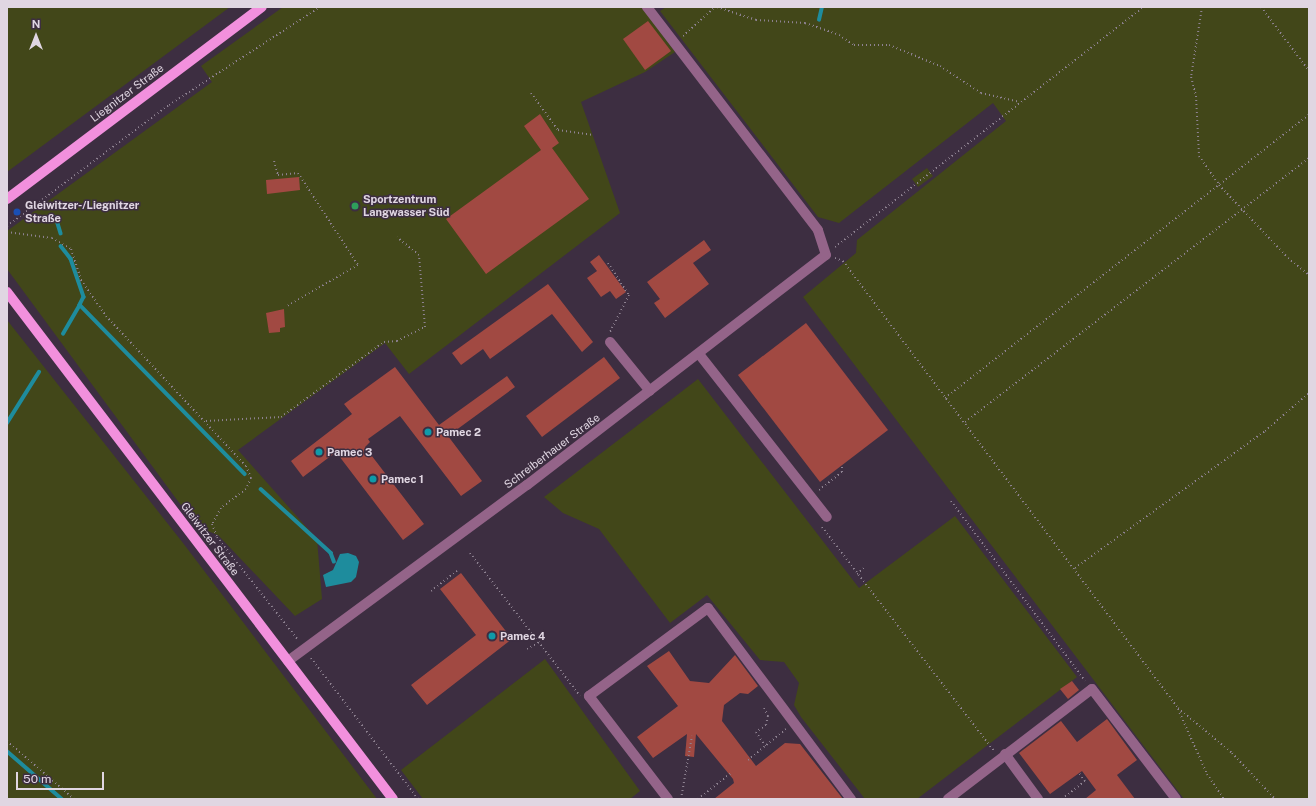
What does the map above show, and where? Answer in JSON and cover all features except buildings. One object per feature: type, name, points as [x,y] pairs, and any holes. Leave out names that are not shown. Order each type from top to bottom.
[{"type":"main road","name":"Liegnitzer Straße","points":[[7,199],[262,7]]},
{"type":"main road","name":"Gleiwitzer Straße","points":[[7,292],[394,799]]},
{"type":"street","points":[[647,7],[676,42],[818,230],[826,255]]},
{"type":"street","name":"Schreiberhauer Straße","points":[[288,661],[650,392],[826,255]]},
{"type":"street","points":[[610,342],[650,392]]},
{"type":"street","points":[[699,354],[827,517]]},
{"type":"street","points":[[668,799],[589,696],[708,608],[795,722],[851,799]]},
{"type":"street","points":[[948,799],[1092,689],[1176,799]]},
{"type":"street","points":[[1003,756],[1038,799]]},
{"type":"path","points":[[7,226],[169,105],[320,7]]},
{"type":"path","points":[[676,42],[716,7],[756,20],[804,23],[839,34],[854,46],[889,46],[940,66],[981,93],[1020,102]]},
{"type":"path","points":[[1143,7],[855,228],[826,255],[843,261],[945,398],[965,422],[1075,568],[1178,708],[1207,774],[1224,799]]},
{"type":"path","points":[[1202,7],[1190,77],[1196,96],[1199,156],[1219,185],[1242,210],[1309,275]]},
{"type":"path","points":[[1260,7],[1309,71]]},
{"type":"path","points":[[531,93],[558,130],[592,135]]},
{"type":"path","points":[[945,398],[1309,115]]},
{"type":"path","points":[[965,422],[1309,158]]},
{"type":"path","points":[[274,161],[278,175],[298,173],[358,266],[287,306]]},
{"type":"path","points":[[7,232],[52,238],[71,249],[81,280],[106,316],[206,421],[246,466],[252,478],[246,489],[221,508],[212,524],[217,537],[305,649],[418,799]]},
{"type":"path","points":[[206,421],[281,417],[384,342],[398,341],[425,327],[419,255],[397,237]]},
{"type":"path","points":[[608,263],[629,295],[609,327],[610,342]]},
{"type":"path","points":[[1075,568],[1265,431],[1309,393]]},
{"type":"path","points":[[951,501],[1092,689]]},
{"type":"path","points":[[470,553],[577,695],[589,696]]},
{"type":"path","points":[[865,567],[857,574],[1003,756]]},
{"type":"path","points":[[431,591],[457,571]]},
{"type":"path","points":[[527,648],[538,643]]},
{"type":"path","points":[[764,708],[768,716],[766,725],[756,732],[765,746]]},
{"type":"path","points":[[1178,708],[1232,753],[1275,799]]},
{"type":"path","points":[[748,760],[795,722]]},
{"type":"path","points":[[681,799],[692,736]]},
{"type":"path","points":[[7,741],[74,799]]},
{"type":"path","points":[[698,799],[731,773]]},
{"type":"path","points":[[1062,799],[1085,781],[1079,773]]},
{"type":"green space","points":[[7,7],[230,7],[7,172]]},
{"type":"green space","name":"Sportzentrum Langwasser Süd","points":[[283,7],[642,7],[675,52],[645,72],[581,102],[620,213],[409,374],[385,343],[238,450],[317,539],[322,599],[295,616],[218,535],[197,527],[7,269],[7,231],[212,82],[201,66]]},
{"type":"green space","points":[[666,7],[1309,7],[1309,799],[1184,799],[803,297],[856,253],[857,240],[1006,121],[993,103],[839,223],[818,217],[660,11]]},
{"type":"green space","points":[[927,168],[933,176],[918,187],[912,179]]},
{"type":"green space","points":[[7,320],[183,543],[377,799],[7,799]]},
{"type":"green space","points":[[698,379],[859,588],[955,516],[1077,677],[917,799],[865,799],[801,717],[794,705],[799,683],[784,662],[760,660],[707,595],[670,623],[599,529],[563,513],[544,497]]},
{"type":"green space","points":[[545,659],[640,791],[630,799],[423,799],[401,770]]},
{"type":"water","points":[[348,553],[356,556],[359,562],[356,577],[351,582],[326,587],[323,575],[333,570],[340,554]]},
{"type":"waterway","points":[[819,20],[822,7]]},
{"type":"waterway","points":[[56,217],[61,233]]},
{"type":"waterway","points":[[61,246],[71,259],[84,297],[80,305],[245,474]]},
{"type":"waterway","points":[[63,334],[80,305]]},
{"type":"waterway","points":[[7,423],[39,372]]},
{"type":"waterway","points":[[261,489],[331,553],[334,561]]},
{"type":"waterway","points":[[7,751],[62,799]]},
{"type":"place","name":"Sportzentrum Langwasser Süd","points":[[355,206]]},
{"type":"place","name":"Gleiwitzer-/Liegnitzer Straße","points":[[17,212]]},
{"type":"place","name":"Pamec 2","points":[[428,432]]},
{"type":"place","name":"Pamec 3","points":[[319,452]]},
{"type":"place","name":"Pamec 1","points":[[373,479]]},
{"type":"place","name":"Pamec 4","points":[[492,636]]}]
